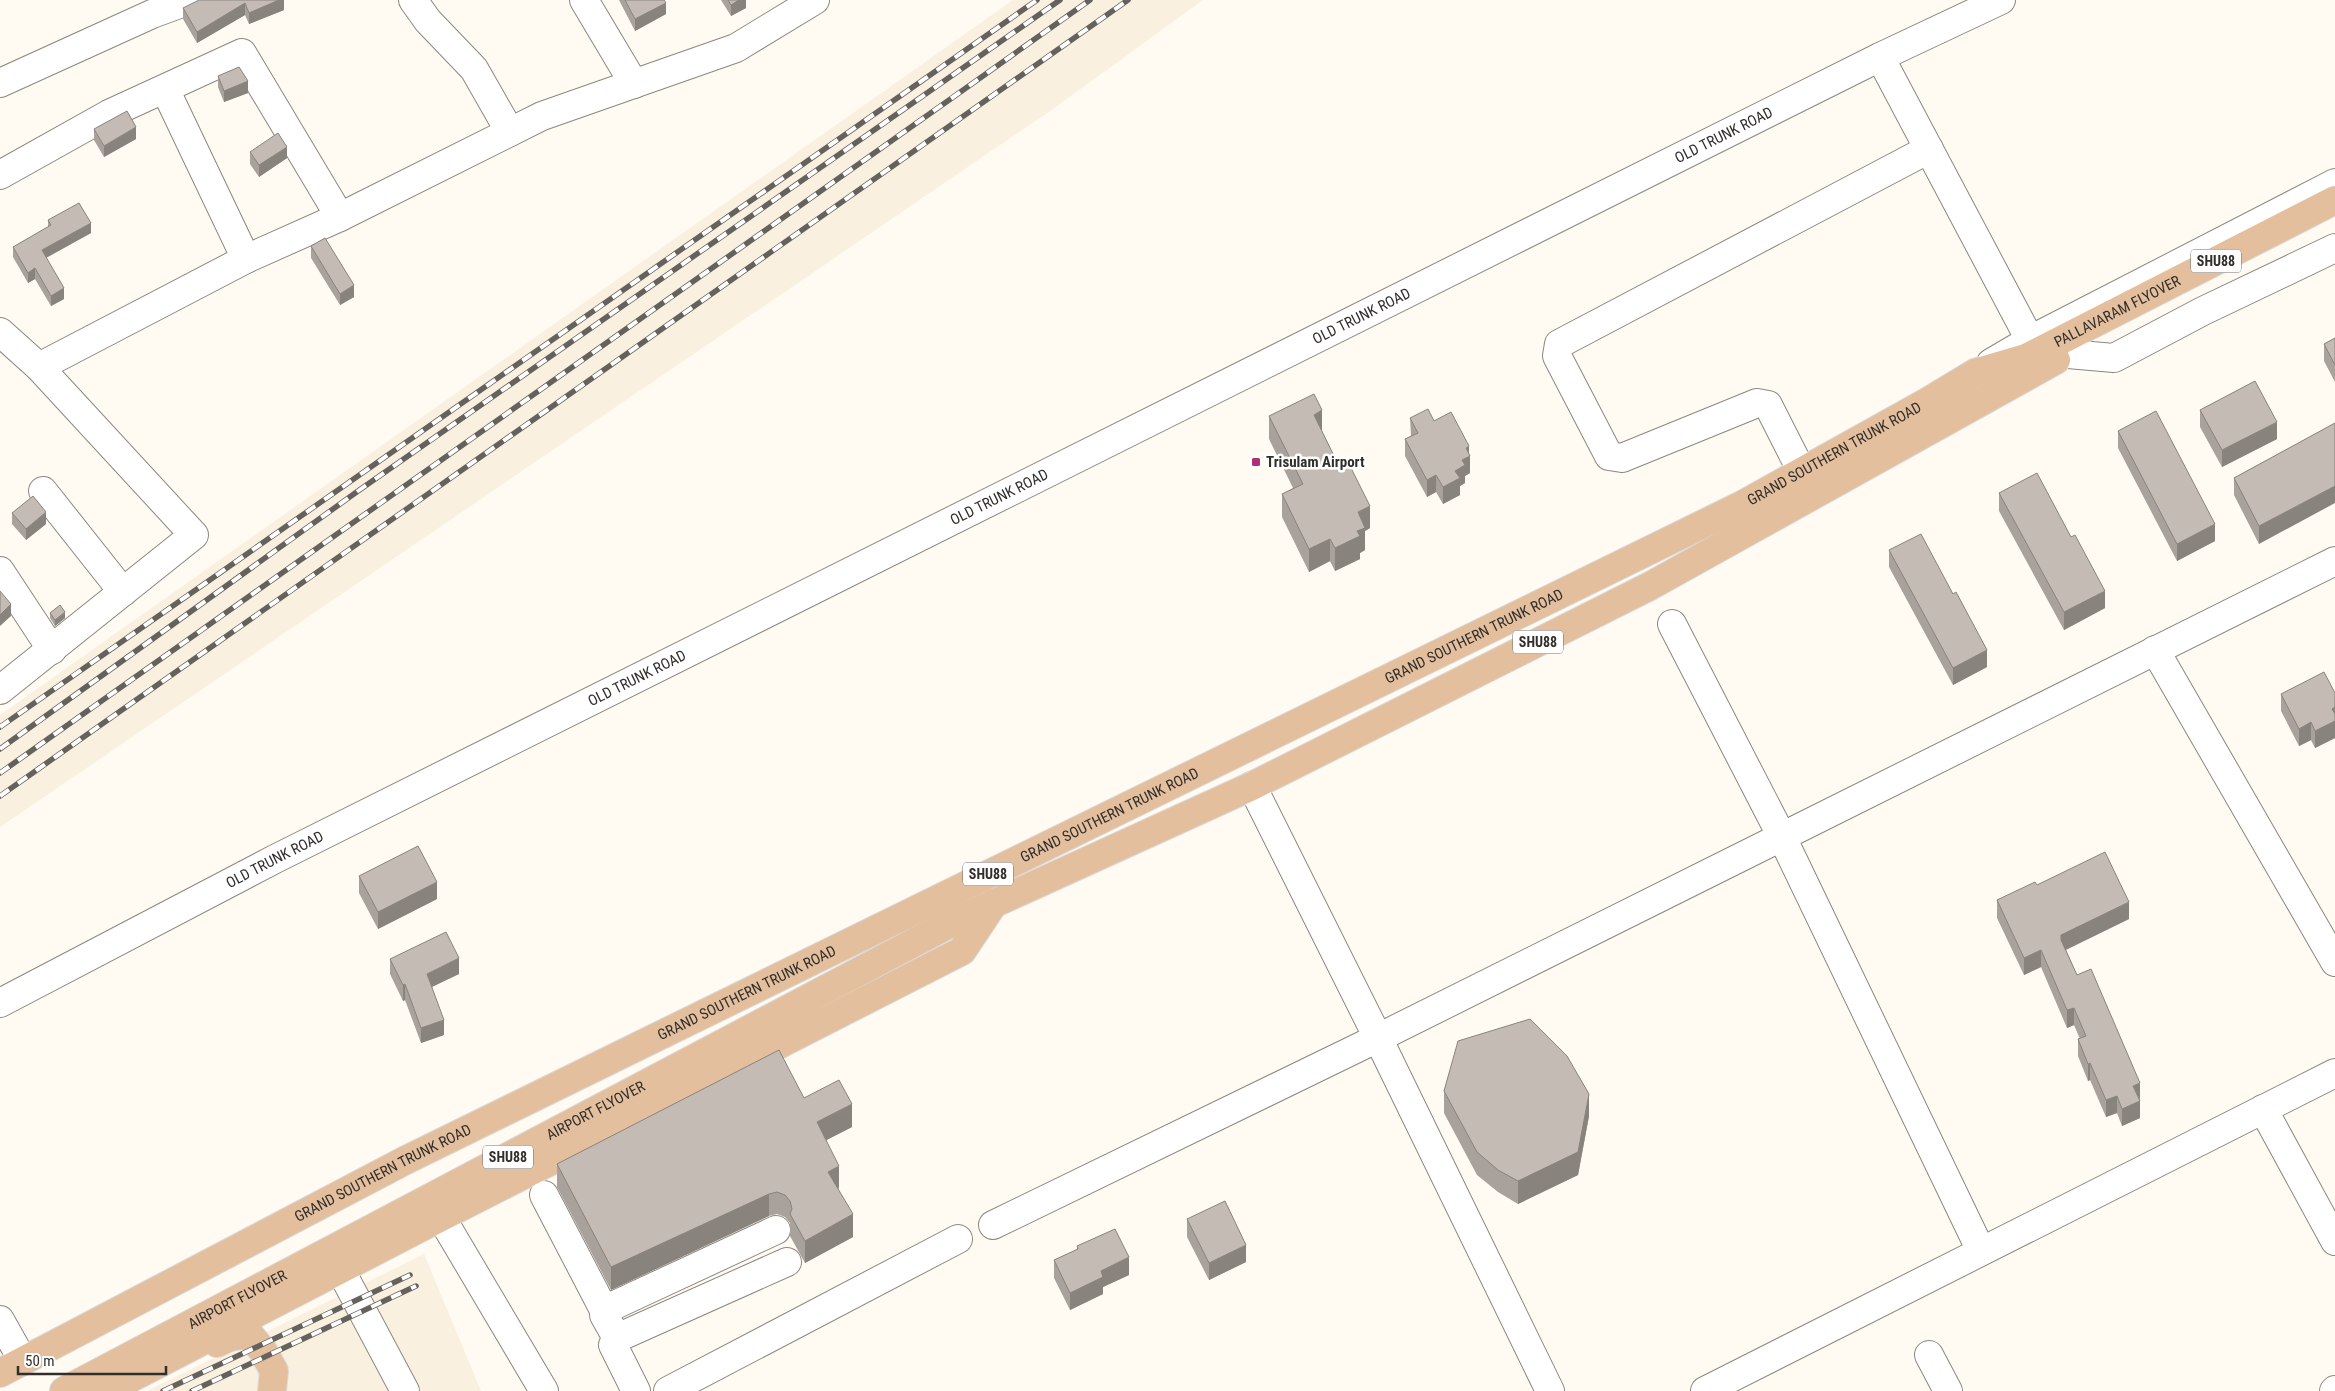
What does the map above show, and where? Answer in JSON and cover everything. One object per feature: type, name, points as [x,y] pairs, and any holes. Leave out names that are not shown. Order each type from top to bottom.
[{"type":"main road","name":"PALLAVARAM FLYOVER","points":[[2068,354],[2104,328],[2335,200]]},
{"type":"main road","name":"PALLAVARAM FLYOVER","points":[[1975,373],[2026,358],[2104,328],[2335,221]]},
{"type":"main road","name":"GRAND SOUTHERN TRUNK ROAD","points":[[995,902],[1252,786],[1650,586],[2068,354]]},
{"type":"main road","name":"GRAND SOUTHERN TRUNK ROAD","points":[[12,1367],[406,1160],[1733,509],[1802,472],[1975,373]]},
{"type":"main road","name":"AIRPORT FLYOVER","points":[[64,1391],[951,923],[995,902]]},
{"type":"main road","points":[[106,1391],[441,1216],[962,951],[995,902]]},
{"type":"main road","points":[[128,1391],[212,1345],[230,1337],[249,1334],[263,1351],[274,1371],[272,1391]]},
{"type":"street","points":[[0,83],[152,14],[190,0]]},
{"type":"street","points":[[413,0],[428,20],[474,69],[510,132]]},
{"type":"street","points":[[584,0],[634,84]]},
{"type":"street","name":"OLD TRUNK ROAD","points":[[0,1003],[284,854],[1880,57],[2002,0]]},
{"type":"street","points":[[39,367],[246,259],[340,217],[542,116],[736,48],[812,1]]},
{"type":"street","points":[[0,175],[109,114],[242,53],[340,217]]},
{"type":"street","points":[[1880,57],[2030,340]]},
{"type":"street","points":[[165,88],[246,259]]},
{"type":"street","points":[[1802,472],[1768,405],[1764,402],[1757,403],[1622,458],[1610,456],[1557,356],[1556,350],[1559,344],[1929,149]]},
{"type":"street","points":[[1975,373],[2030,340],[2335,183]]},
{"type":"street","points":[[2068,354],[2114,358],[2203,311],[2335,248]]},
{"type":"street","points":[[0,332],[39,367],[194,535],[52,650],[1,687]]},
{"type":"street","points":[[43,491],[123,592]]},
{"type":"street","points":[[993,1224],[1378,1038],[2335,561]]},
{"type":"street","points":[[0,571],[52,650]]},
{"type":"street","points":[[1672,624],[1782,837],[1981,1252]]},
{"type":"street","points":[[2155,650],[2335,962]]},
{"type":"street","points":[[1252,786],[1378,1038],[1550,1391]]},
{"type":"street","points":[[1705,1391],[2335,1072]]},
{"type":"street","points":[[2262,1109],[2335,1241]]},
{"type":"street","points":[[544,1195],[617,1338]]},
{"type":"street","points":[[441,1216],[544,1391]]},
{"type":"street","points":[[604,1310],[776,1230]]},
{"type":"street","points":[[668,1391],[958,1240]]},
{"type":"street","points":[[636,1391],[613,1345],[617,1338],[787,1262]]},
{"type":"street","points":[[340,1269],[405,1391]]},
{"type":"street","points":[[0,1320],[12,1367]]},
{"type":"street","points":[[1929,1355],[1948,1391]]},
{"type":"shaded area","points":[[1013,0],[1203,0],[1053,109],[0,827],[0,715]]},
{"type":"shaded area","points":[[424,1254],[481,1391],[147,1391]]},
{"type":"building","points":[[199,0],[279,0],[249,13],[245,3],[197,32],[183,8]]},
{"type":"building","points":[[625,0],[664,0],[666,3],[635,19]]},
{"type":"building","points":[[728,0],[739,0],[731,5]]},
{"type":"building","points":[[239,67],[248,81],[224,91],[218,76]]},
{"type":"building","points":[[127,111],[136,127],[104,146],[94,129]]},
{"type":"building","points":[[278,133],[287,147],[259,165],[250,152]]},
{"type":"building","points":[[79,203],[91,223],[42,250],[64,288],[51,296],[35,268],[28,273],[13,247],[51,225],[48,220]]},
{"type":"building","points":[[325,238],[354,285],[340,294],[311,246]]},
{"type":"building","points":[[2335,338],[2335,365],[2324,344]]},
{"type":"building","points":[[2255,381],[2277,422],[2222,450],[2200,410]]},
{"type":"building","points":[[1314,394],[1322,410],[1314,415],[1337,462],[1346,458],[1370,506],[1358,512],[1365,528],[1357,531],[1360,536],[1335,548],[1330,539],[1309,549],[1282,494],[1303,484],[1269,416]]},
{"type":"building","points":[[1428,409],[1434,421],[1451,412],[1469,446],[1466,448],[1470,456],[1462,460],[1465,465],[1455,471],[1460,478],[1443,487],[1436,475],[1427,480],[1405,439],[1418,433],[1410,418]]},
{"type":"building","points":[[2156,411],[2215,524],[2177,544],[2118,431]]},
{"type":"building","points":[[2335,423],[2335,486],[2259,526],[2234,478]]},
{"type":"building","points":[[2037,473],[2071,537],[2075,535],[2105,591],[2064,612],[1999,493]]},
{"type":"building","points":[[33,496],[46,512],[26,529],[12,513]]},
{"type":"building","points":[[1921,534],[1953,594],[1956,592],[1987,650],[1953,668],[1889,550]]},
{"type":"building","points":[[0,591],[11,604],[0,615]]},
{"type":"building","points":[[60,605],[65,612],[55,620],[50,613]]},
{"type":"building","points":[[2324,672],[2335,693],[2335,707],[2332,709],[2335,714],[2335,721],[2315,731],[2311,722],[2299,729],[2281,694]]},
{"type":"building","points":[[418,846],[437,882],[378,912],[359,876]]},
{"type":"building","points":[[2105,852],[2129,902],[2061,935],[2061,940],[2077,975],[2091,969],[2140,1083],[2133,1086],[2140,1101],[2122,1109],[2117,1096],[2106,1100],[2078,1039],[2086,1036],[2074,1008],[2067,1010],[2041,950],[2024,958],[1997,900],[2035,882],[2037,885]]},
{"type":"building","points":[[446,932],[459,958],[427,974],[444,1020],[421,1028],[405,984],[403,985],[390,959]]},
{"type":"building","points":[[1530,1019],[1567,1056],[1589,1094],[1578,1152],[1518,1181],[1498,1170],[1477,1152],[1444,1091],[1458,1041]]},
{"type":"building","points":[[779,1050],[804,1098],[839,1080],[852,1104],[817,1122],[839,1166],[828,1172],[853,1214],[805,1241],[790,1214],[792,1209],[790,1201],[785,1195],[777,1192],[611,1267],[557,1164]]},
{"type":"building","points":[[1225,1201],[1246,1245],[1209,1263],[1187,1219]]},
{"type":"building","points":[[1115,1229],[1129,1257],[1101,1271],[1103,1277],[1070,1293],[1054,1260],[1078,1249],[1077,1246]]},
{"type":"railway","points":[[0,727],[1037,0]]},
{"type":"railway","points":[[0,749],[358,491],[1060,0]]},
{"type":"railway","points":[[0,773],[1090,0]]},
{"type":"railway","points":[[0,796],[1128,0]]},
{"type":"railway","points":[[163,1391],[410,1275]]},
{"type":"railway","points":[[192,1391],[416,1286]]},
{"type":"place","name":"Trisulam Airport","points":[[1256,462]]}]
